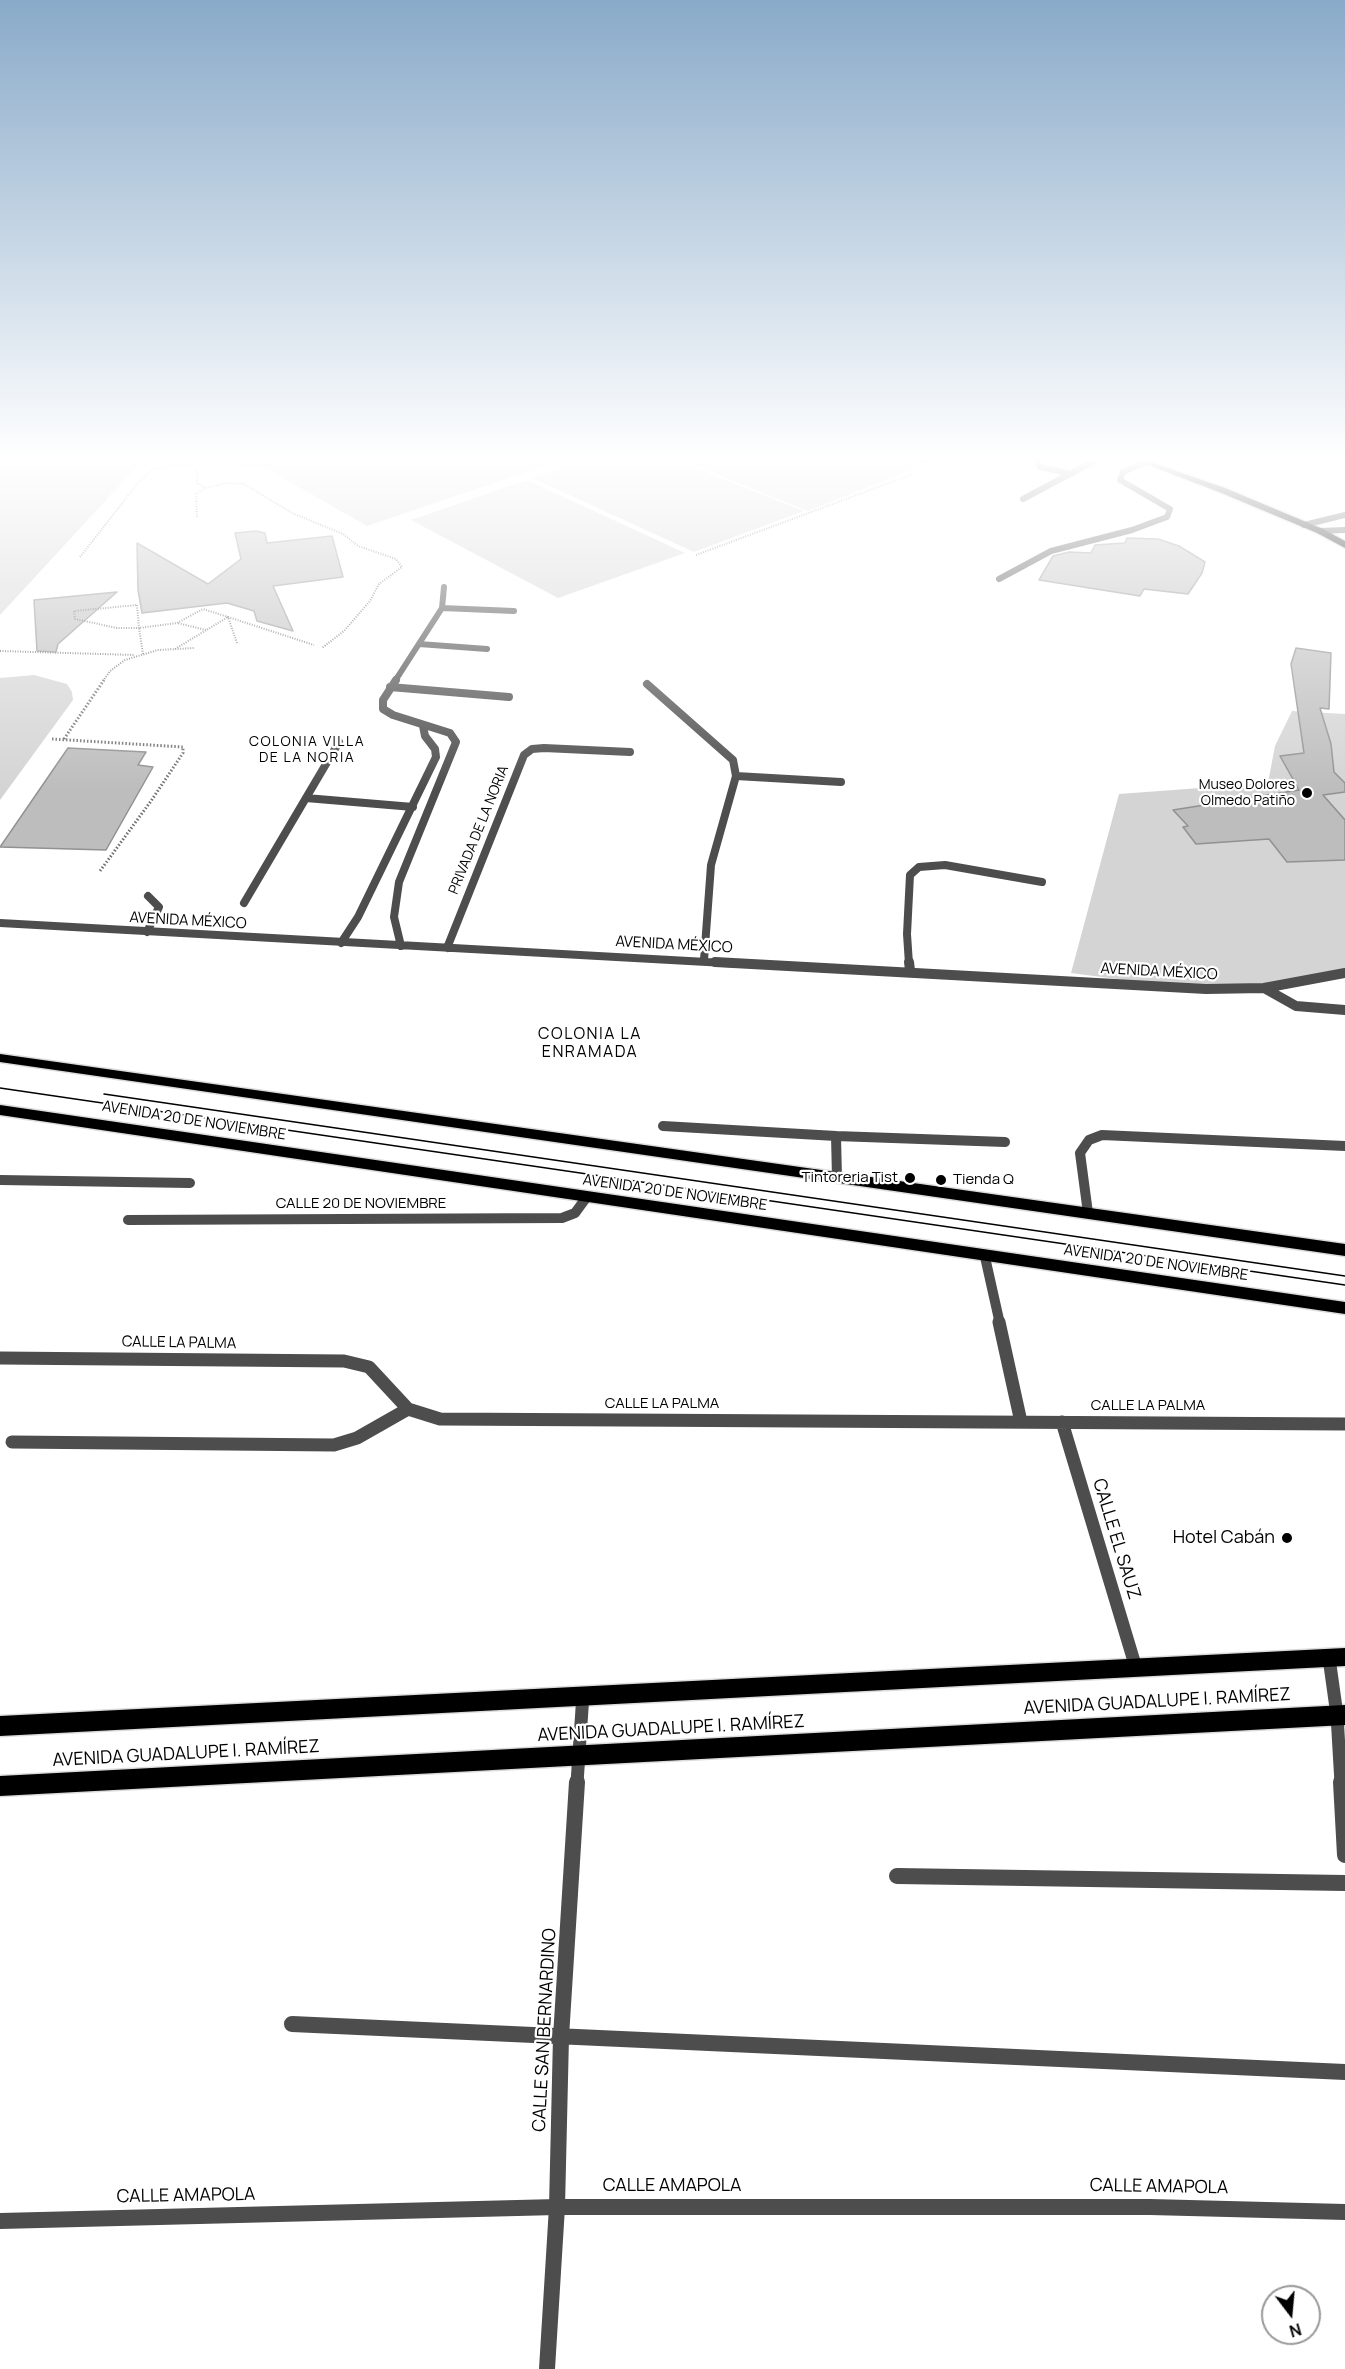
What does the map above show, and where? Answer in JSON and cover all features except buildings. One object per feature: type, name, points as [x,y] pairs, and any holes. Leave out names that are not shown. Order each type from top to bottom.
[{"type":"main road","points":[[0,1058],[1345,1250]]},
{"type":"main road","name":"AVENIDA 20 DE NOVIEMBRE","points":[[0,1110],[985,1257],[1345,1308]]},
{"type":"main road","points":[[0,1726],[583,1694],[1337,1657]]},
{"type":"main road","name":"AVENIDA GUADALUPE I. RAMÍREZ","points":[[0,1786],[1341,1715]]},
{"type":"street","points":[[999,579],[1015,571]]},
{"type":"street","points":[[400,946],[394,917],[399,882],[456,742],[450,733],[423,726],[383,709],[383,700],[442,608],[444,587]]},
{"type":"street","points":[[442,608],[514,611]]},
{"type":"street","points":[[419,644],[487,649]]},
{"type":"street","points":[[646,684],[733,760],[736,776],[711,865],[704,960]]},
{"type":"street","points":[[390,687],[509,697]]},
{"type":"street","points":[[341,943],[377,880],[436,758],[435,749],[425,736],[423,726]]},
{"type":"street","points":[[244,903],[339,742]]},
{"type":"street","name":"PRIVADA DE LA NORIA","points":[[447,948],[524,755],[532,749],[544,748],[630,752]]},
{"type":"street","points":[[736,776],[841,782]]},
{"type":"street","points":[[424,784],[438,784]]},
{"type":"street","points":[[306,798],[413,807]]},
{"type":"street","points":[[399,835],[417,837]]},
{"type":"street","points":[[910,970],[907,934],[910,875],[920,867],[945,865],[1042,882]]},
{"type":"street","points":[[377,880],[399,882]]},
{"type":"street","points":[[147,932],[159,907],[148,896]]},
{"type":"street","name":"AVENIDA MÉXICO","points":[[0,923],[341,943],[910,970],[1206,989],[1264,988],[1345,974]]},
{"type":"street","points":[[1264,988],[1296,1006],[1345,1010]]},
{"type":"street","points":[[663,1126],[836,1136],[1005,1142]]},
{"type":"street","points":[[1088,1214],[1080,1153],[1089,1140],[1102,1135],[1345,1146]]},
{"type":"street","points":[[836,1136],[837,1178]]},
{"type":"street","points":[[0,1180],[190,1183]]},
{"type":"street","name":"CALLE 20 DE NOVIEMBRE","points":[[128,1220],[562,1218],[575,1213],[586,1198]]},
{"type":"street","points":[[985,1257],[1021,1422]]},
{"type":"street","name":"CALLE LA PALMA","points":[[0,1358],[344,1361],[369,1367],[408,1408],[440,1419],[1345,1424]]},
{"type":"street","points":[[12,1443],[334,1445],[357,1438],[408,1408]]},
{"type":"street","name":"CALLE EL SAUZ","points":[[1062,1422],[1136,1668]]},
{"type":"street","points":[[1337,1657],[1345,1855]]},
{"type":"street","name":"CALLE SAN BERNARDINO","points":[[546,2369],[557,2207],[561,2037],[583,1694]]},
{"type":"street","points":[[897,1876],[1345,1883]]},
{"type":"street","points":[[292,2024],[1345,2072]]},
{"type":"street","name":"CALLE AMAPOLA","points":[[0,2222],[557,2207],[1150,2207],[1345,2212]]},
{"type":"path","points":[[322,648],[344,631],[370,601],[379,584],[397,571]]},
{"type":"path","points":[[141,654],[139,628],[137,605],[74,611],[75,619],[93,624],[139,628],[177,623],[203,609],[314,645]]},
{"type":"path","points":[[174,649],[228,616]]},
{"type":"path","points":[[228,616],[237,643]]},
{"type":"path","points":[[177,623],[206,630]]},
{"type":"path","points":[[0,651],[141,654],[194,648]]},
{"type":"path","points":[[63,739],[110,671],[125,660],[141,654]]},
{"type":"path","points":[[52,739],[164,744],[183,747],[183,753],[151,801],[100,871]]},
{"type":"shaded area","points":[[0,571],[41,571],[0,615]]},
{"type":"shaded area","points":[[506,571],[635,571],[558,598]]},
{"type":"shaded area","points":[[34,675],[67,684],[72,692],[73,700],[0,800],[0,678]]},
{"type":"shaded area","points":[[1292,711],[1345,714],[1345,969],[1283,986],[1208,991],[1071,973],[1119,794],[1268,783],[1275,746]]},
{"type":"tram line","points":[[0,1088],[1345,1285]]},
{"type":"tram line","points":[[104,1094],[1345,1276]]},
{"type":"place","name":"Museo Dolores Olmedo Patiño","points":[[1307,793]]},
{"type":"place","name":"Tintoreria Tist","points":[[910,1178]]},
{"type":"place","name":"Tienda Q","points":[[941,1180]]},
{"type":"place","name":"Hotel Cabán","points":[[1287,1538]]},
{"type":"district","name":"COLONIA VILLA DE LA NORIA","points":[[307,750]]},
{"type":"district","name":"COLONIA LA ENRAMADA","points":[[590,1044]]}]
